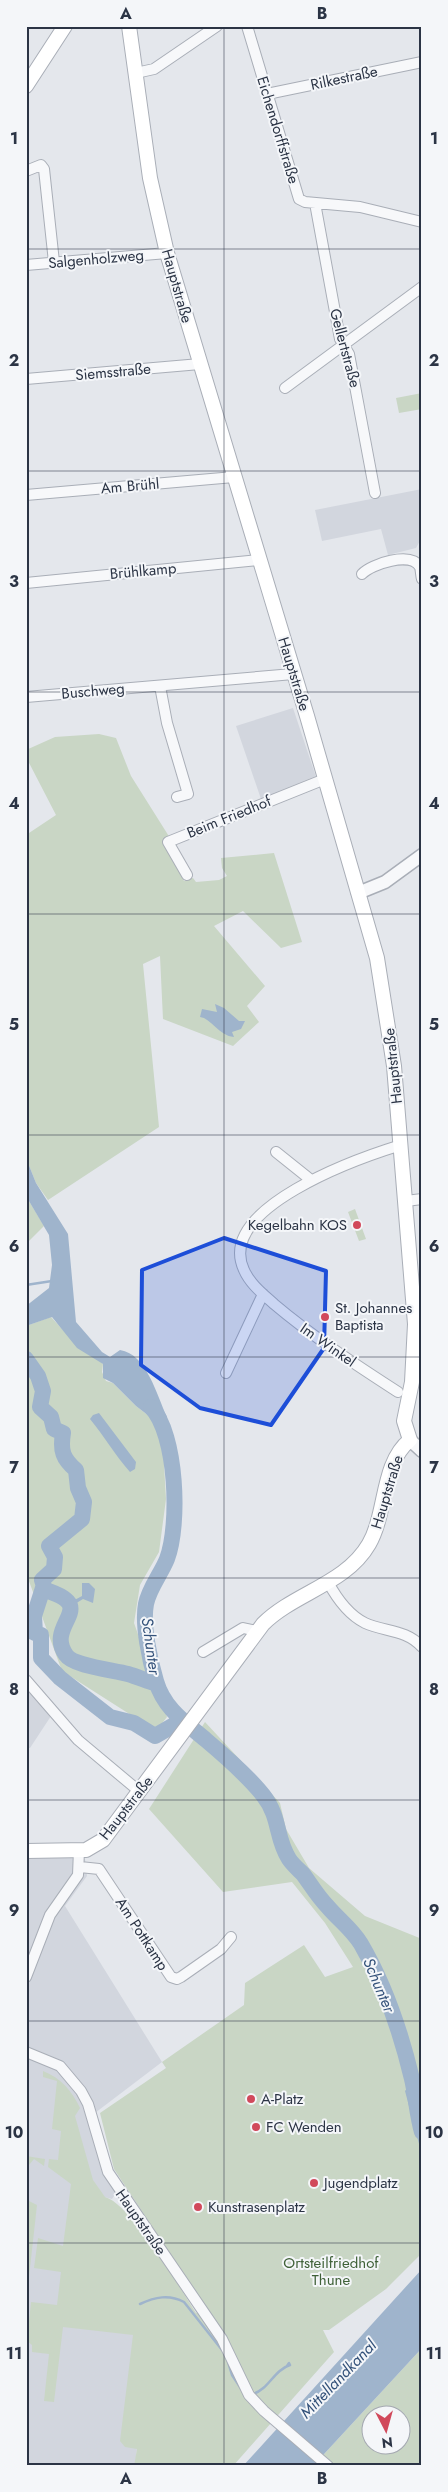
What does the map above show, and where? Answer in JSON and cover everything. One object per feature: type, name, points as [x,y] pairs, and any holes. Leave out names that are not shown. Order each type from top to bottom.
[{"type":"main road","points":[[26,86],[64,29]]},
{"type":"main road","name":"Hauptstraße","points":[[80,1850],[92,1848],[103,1840],[140,1792],[256,1631],[283,1606],[328,1582],[351,1565],[369,1544],[378,1523],[393,1462],[400,1450],[410,1440],[404,1421],[412,1382],[415,1324],[406,1200],[388,1015],[377,958],[167,253],[152,186],[130,33]]},
{"type":"main road","points":[[26,1851],[80,1850]]},
{"type":"street","points":[[136,73],[154,69],[217,26]]},
{"type":"street","name":"Eichendorffstraße","points":[[247,26],[298,197],[302,201],[360,208],[422,222]]},
{"type":"street","name":"Rilkestraße","points":[[267,94],[422,62]]},
{"type":"street","points":[[26,171],[41,164],[44,169],[54,262]]},
{"type":"street","name":"Gellertstraße","points":[[315,203],[340,339],[345,344],[349,354],[375,493]]},
{"type":"street","name":"Salgenholzweg","points":[[26,265],[167,253]]},
{"type":"street","points":[[284,388],[422,287]]},
{"type":"street","name":"Siemsstraße","points":[[26,379],[200,364]]},
{"type":"street","name":"Am Brühl","points":[[26,495],[234,476]]},
{"type":"street","points":[[362,574],[367,568],[403,558],[412,560],[420,567],[422,579]]},
{"type":"street","name":"Brühlkamp","points":[[26,583],[259,560]]},
{"type":"street","name":"Buschweg","points":[[26,697],[293,674]]},
{"type":"street","points":[[160,686],[167,723],[188,794],[177,797]]},
{"type":"street","name":"Beim Friedhof","points":[[187,875],[168,842],[325,779]]},
{"type":"street","points":[[358,893],[385,882],[422,855]]},
{"type":"street","name":"Im Winkel","points":[[398,1392],[308,1333],[262,1294],[247,1276],[241,1262],[241,1248],[249,1227],[297,1187],[401,1145]]},
{"type":"street","points":[[276,1152],[311,1180]]},
{"type":"street","points":[[406,1200],[422,1200]]},
{"type":"street","points":[[226,1373],[262,1294]]},
{"type":"street","points":[[410,1440],[422,1451]]},
{"type":"street","points":[[328,1582],[337,1597],[358,1619],[377,1627],[401,1632],[422,1647]]},
{"type":"street","points":[[204,1652],[244,1628],[256,1631]]},
{"type":"street","points":[[26,1680],[78,1740],[140,1792]]},
{"type":"street","points":[[26,1977],[43,1929],[57,1903],[78,1875],[80,1850]]},
{"type":"street","name":"Am Pottkamp","points":[[80,1867],[99,1869],[171,1977],[177,1979],[181,1977],[221,1949],[231,1937]]},
{"type":"street","name":"Hauptstraße","points":[[26,2052],[60,2066],[81,2091],[88,2104],[108,2172],[222,2339],[231,2354],[244,2385],[256,2403],[326,2464]]},
{"type":"highlighted area","points":[[224,1238],[326,1271],[324,1348],[271,1425],[200,1408],[141,1365],[142,1270]]},
{"type":"shaded area","points":[[422,489],[422,537],[416,548],[388,555],[381,529],[322,541],[315,510]]},
{"type":"shaded area","points":[[293,708],[317,780],[262,802],[236,726]]},
{"type":"shaded area","points":[[26,1685],[51,1716],[30,1748],[26,1748]]},
{"type":"shaded area","points":[[59,1856],[85,1859],[87,1876],[65,1906],[162,2062],[91,2116],[119,2189],[112,2199],[89,2193],[151,2321],[135,2466],[26,2466],[26,1857]]},
{"type":"green space","points":[[422,393],[422,409],[399,413],[396,398]]},
{"type":"green space","points":[[99,734],[116,738],[131,776],[170,838],[164,841],[184,881],[193,878],[196,882],[219,880],[227,876],[222,868],[221,858],[274,853],[302,942],[281,948],[243,911],[214,926],[265,986],[247,1006],[259,1022],[233,1046],[163,1019],[160,956],[143,964],[159,1127],[48,1200],[36,1183],[26,1158],[26,835],[56,815],[26,757],[26,750],[55,737]]},
{"type":"green space","points":[[26,1196],[44,1226],[26,1244]]},
{"type":"green space","name":"Kegelbahn KOS","points":[[355,1209],[366,1239],[359,1241],[348,1212]]},
{"type":"green space","points":[[51,1317],[63,1330],[103,1364],[102,1372],[106,1381],[113,1383],[136,1406],[162,1426],[167,1417],[164,1465],[166,1499],[159,1552],[140,1585],[134,1623],[167,1717],[156,1731],[62,1671],[26,1573],[26,1326]]},
{"type":"green space","name":"Ortsteilfriedhof Thune","points":[[205,1722],[280,1803],[286,1829],[309,1868],[365,1916],[422,1939],[422,2253],[386,2289],[329,2330],[323,2330],[334,2352],[233,2466],[134,2466],[137,2449],[125,2447],[120,2441],[133,2335],[63,2327],[54,2402],[44,2401],[49,2354],[32,2352],[32,2345],[27,2341],[31,2302],[57,2305],[61,2272],[34,2268],[38,2238],[63,2246],[71,2184],[48,2167],[49,2159],[58,2160],[61,2131],[52,2129],[57,2081],[43,2077],[43,2071],[55,2077],[65,2086],[80,2108],[75,2116],[93,2180],[105,2197],[128,2214],[141,2230],[196,2313],[207,2310],[114,2169],[100,2113],[166,2068],[162,2062],[244,2005],[245,1983],[304,1945],[325,1977],[353,1967],[325,1923],[292,1882],[223,1892],[149,1809]]},
{"type":"green space","points":[[26,2156],[45,2159],[44,2166],[34,2159],[29,2165],[26,2164]]},
{"type":"green space","points":[[29,2201],[37,2205],[26,2304],[26,2206]]},
{"type":"green space","points":[[422,2348],[422,2466],[313,2466],[360,2415],[360,2454],[410,2454],[410,2404],[370,2404]]},
{"type":"water","points":[[215,1004],[224,1008],[239,1021],[245,1021],[241,1029],[232,1032],[234,1037],[224,1034],[208,1020],[200,1017],[202,1009],[217,1012]]},
{"type":"water","points":[[26,1158],[36,1183],[68,1234],[76,1322],[102,1352],[110,1357],[120,1350],[129,1353],[144,1367],[167,1417],[162,1426],[136,1406],[113,1383],[103,1378],[103,1364],[77,1348],[52,1317],[26,1326],[26,1306],[49,1288],[52,1265],[49,1235],[26,1196]]},
{"type":"water","points":[[99,1413],[136,1462],[135,1469],[130,1472],[90,1419],[93,1415]]},
{"type":"water","points":[[82,1583],[89,1583],[95,1589],[93,1603],[83,1599],[70,1607],[69,1603],[82,1596]]},
{"type":"water","points":[[413,2081],[422,2102],[422,2155],[405,2091]]},
{"type":"water","name":"Mittellandkanal","points":[[422,2269],[422,2348],[370,2404],[360,2404],[360,2415],[313,2466],[243,2466]]},
{"type":"waterway","points":[[26,1285],[52,1281]]},
{"type":"waterway","points":[[26,1359],[38,1376],[43,1391],[40,1407],[51,1417],[54,1429],[63,1433],[62,1450],[65,1458],[76,1470],[78,1488],[84,1502],[82,1519],[49,1546],[55,1557],[54,1569],[42,1580],[45,1590],[61,1596],[69,1603],[70,1610],[61,1634],[61,1644],[66,1655],[77,1662],[128,1674],[157,1684]]},
{"type":"waterway","name":"Schunter","points":[[151,1407],[160,1420],[166,1437],[171,1458],[175,1503],[174,1525],[167,1559],[150,1592],[145,1613],[149,1653],[160,1691],[164,1700],[176,1715],[236,1766],[263,1795],[273,1812],[289,1859],[361,1944],[378,1976],[403,2044],[422,2132]]},
{"type":"waterway","points":[[35,1633],[34,1616],[43,1588]]},
{"type":"waterway","points":[[26,1623],[28,1630],[41,1635],[41,1658],[60,1678],[110,1717],[134,1723],[155,1736],[181,1721]]},
{"type":"waterway","points":[[140,2304],[162,2297],[184,2302],[222,2350]]},
{"type":"waterway","points":[[228,2362],[232,2375],[242,2390]]},
{"type":"waterway","points":[[253,2394],[259,2392],[284,2367],[290,2365],[289,2363],[287,2366]]},
{"type":"place","name":"Kegelbahn KOS","points":[[357,1225]]},
{"type":"place","name":"St. Johannes Baptista","points":[[325,1317]]},
{"type":"place","name":"A-Platz","points":[[251,2099]]},
{"type":"place","name":"FC Wenden","points":[[256,2127]]},
{"type":"place","name":"Jugendplatz","points":[[314,2183]]},
{"type":"place","name":"Kunstrasenplatz","points":[[198,2207]]}]
